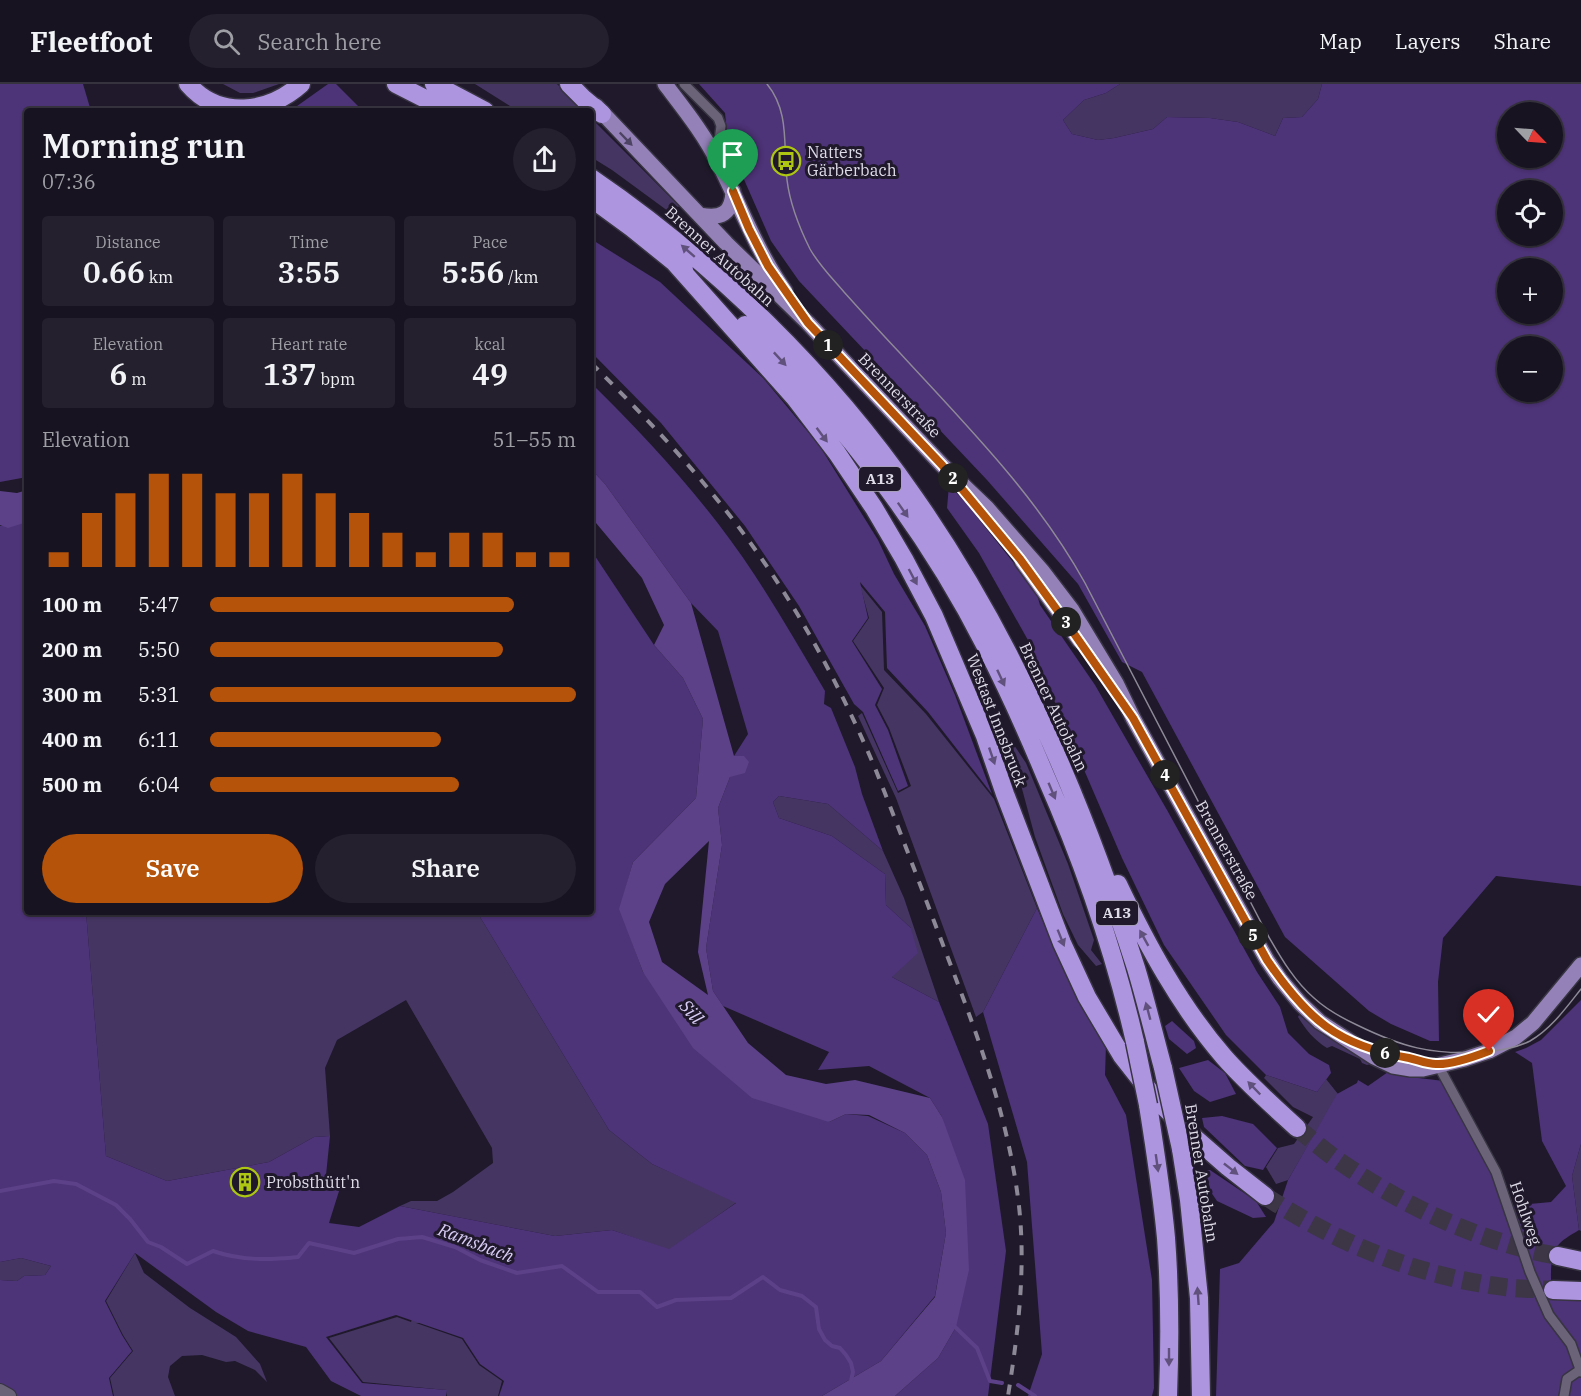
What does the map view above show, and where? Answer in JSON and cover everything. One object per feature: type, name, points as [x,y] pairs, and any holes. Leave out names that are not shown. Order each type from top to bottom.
[{"type":"highway","points":[[175,84],[191,100],[206,108]]},
{"type":"highway","points":[[188,84],[198,94],[214,103],[236,108]]},
{"type":"highway","points":[[257,108],[285,97],[301,84]]},
{"type":"highway","points":[[281,108],[293,102],[314,84]]},
{"type":"highway","points":[[396,84],[442,108]]},
{"type":"highway","points":[[434,84],[480,108]]},
{"type":"highway","points":[[453,84],[481,108]]},
{"type":"highway","points":[[569,84],[602,114]]},
{"type":"highway","name":"Brenner Autobahn","points":[[594,180],[639,211],[732,290],[789,346],[840,402],[913,495],[939,534],[1004,645],[1021,679],[1084,822],[1114,904],[1137,970],[1163,1068],[1181,1149],[1189,1200],[1199,1298],[1201,1396]]},
{"type":"highway","name":"Brenner Autobahn","points":[[594,200],[675,263],[740,320],[775,354],[832,418],[921,537],[986,646],[1062,813],[1108,940],[1127,1006],[1148,1105],[1166,1240],[1168,1396]]},
{"type":"highway","name":"Westast Innsbruck","points":[[675,263],[795,398],[837,453],[874,508],[904,559],[934,616],[973,705],[1062,942],[1087,997],[1122,1056],[1155,1098],[1196,1139],[1265,1196]]},
{"type":"highway","name":"A13","points":[[1059,762],[1138,927],[1171,982],[1224,1056],[1264,1099],[1297,1128]]},
{"type":"highway","points":[[1558,1256],[1581,1261]]},
{"type":"highway","points":[[1553,1290],[1581,1291]]},
{"type":"main road","points":[[579,84],[602,114],[808,323]]},
{"type":"main road","points":[[665,84],[710,148],[768,266],[808,323]]},
{"type":"main road","points":[[700,215],[716,217],[725,213],[732,201],[733,191]]},
{"type":"main road","name":"Brennerstraße","points":[[808,323],[942,465],[1020,559],[1133,718],[1267,960],[1300,1004],[1320,1022],[1350,1042],[1391,1055],[1438,1065],[1489,1051],[1516,1037],[1540,1016],[1581,965]]},
{"type":"main road","points":[[0,1392],[9,1396]]},
{"type":"street","points":[[684,84],[718,118],[721,126],[719,140],[710,148]]},
{"type":"street","name":"Hohlweg","points":[[1438,1065],[1496,1172],[1530,1272],[1550,1315],[1571,1344],[1581,1371]]},
{"type":"street","points":[[1564,1396],[1567,1379],[1581,1371]]},
{"type":"shaded area","points":[[0,84],[83,84],[90,108],[24,108],[24,478],[0,482]]},
{"type":"shaded area","points":[[223,84],[279,84],[253,93],[240,93]]},
{"type":"shaded area","points":[[328,84],[336,84],[359,107],[380,108],[294,108]]},
{"type":"shaded area","points":[[475,84],[557,84],[581,108],[513,108]]},
{"type":"shaded area","points":[[699,84],[1120,84],[1106,93],[1084,100],[1063,120],[1072,134],[1098,140],[1153,129],[1167,117],[1210,118],[1238,122],[1275,136],[1283,118],[1302,117],[1318,99],[1322,84],[1581,84],[1581,886],[1496,876],[1443,938],[1438,982],[1439,1041],[1430,1041],[1391,1024],[1369,1011],[1285,937],[1142,672],[1122,662],[1078,584],[987,480],[799,281],[771,241],[728,143],[725,113]]},
{"type":"shaded area","points":[[1120,84],[1322,84],[1318,99],[1302,117],[1283,118],[1275,136],[1238,122],[1210,118],[1167,117],[1153,129],[1114,138],[1098,140],[1072,134],[1063,120],[1084,100],[1106,93]]},
{"type":"shaded area","points":[[594,121],[679,206],[672,214],[594,159]]},
{"type":"shaded area","points":[[594,241],[660,282],[763,378],[819,445],[878,540],[894,574],[925,626],[955,695],[992,794],[928,712],[887,668],[885,612],[860,582],[868,618],[852,641],[882,689],[875,705],[888,730],[908,786],[898,791],[863,712],[854,704],[799,606],[745,526],[661,423],[594,355]]},
{"type":"shaded area","points":[[594,386],[677,474],[736,548],[825,691],[824,704],[831,708],[855,767],[862,794],[883,851],[828,804],[779,796],[773,802],[779,818],[832,836],[885,874],[886,905],[911,928],[918,953],[892,977],[939,1002],[988,1124],[1006,1251],[988,1396],[895,1396],[938,1358],[956,1327],[942,1117],[930,1098],[869,1066],[818,1070],[829,1052],[723,1006],[713,991],[706,948],[722,845],[718,808],[730,777],[734,756],[748,734],[718,631],[691,603],[605,484],[594,472]]},
{"type":"shaded area","points":[[949,485],[1036,591],[1040,605],[1095,685],[1257,972],[1280,1007],[1288,1033],[1309,1054],[1329,1065],[1331,1073],[1317,1092],[1266,1075],[1226,1035],[1164,945],[1122,858],[1029,642],[979,553],[947,508]]},
{"type":"shaded area","points":[[24,522],[24,915],[86,915],[106,1156],[167,1181],[269,1162],[314,1137],[330,1136],[325,1185],[340,1188],[329,1223],[359,1227],[400,1206],[555,1236],[612,1230],[669,1249],[736,1203],[652,1164],[609,1130],[479,915],[594,915],[594,555],[654,645],[683,678],[703,719],[696,798],[633,862],[620,909],[643,972],[829,1122],[846,1114],[868,1116],[905,1133],[927,1155],[941,1192],[946,1233],[935,1296],[881,1361],[822,1396],[499,1396],[504,1381],[480,1364],[463,1338],[396,1315],[326,1337],[362,1383],[447,1390],[446,1396],[361,1396],[331,1381],[306,1347],[248,1331],[216,1312],[135,1253],[105,1301],[132,1351],[109,1378],[113,1396],[0,1396],[0,1280],[17,1281],[24,1276],[45,1275],[51,1266],[21,1258],[0,1262],[0,526]]},
{"type":"shaded area","points":[[860,585],[882,612],[884,670],[926,714],[994,799],[1037,908],[983,1012],[976,1017],[896,798],[858,716],[862,713],[898,793],[911,786],[889,728],[877,705],[884,688],[853,641],[869,618]]},
{"type":"shaded area","points":[[998,721],[1026,763],[1068,864],[1094,940],[1091,950],[1102,964],[1096,966],[1078,945],[1063,914],[1035,837],[1018,774],[1013,770],[994,722]]},
{"type":"shaded area","points":[[779,796],[828,804],[883,851],[904,898],[939,1002],[892,977],[911,928],[886,905],[885,874],[832,836],[779,818],[773,802]]},
{"type":"shaded area","points":[[1037,908],[1063,968],[1106,1045],[1105,1075],[1126,1115],[1152,1280],[1154,1388],[1152,1396],[1028,1396],[1042,1354],[1027,1162],[983,1012]]},
{"type":"shaded area","points":[[86,915],[479,915],[609,1130],[652,1164],[737,1202],[669,1250],[612,1230],[555,1236],[400,1206],[411,1201],[437,1201],[493,1163],[492,1148],[406,1000],[337,1040],[325,1068],[330,1136],[314,1137],[269,1162],[167,1181],[106,1156]]},
{"type":"shaded area","points":[[1581,1000],[1581,1144],[1572,1176],[1579,1230],[1563,1240],[1556,1248],[1552,1259],[1551,1279],[1552,1297],[1581,1301],[1581,1396],[1216,1396],[1220,1269],[1239,1263],[1274,1222],[1288,1180],[1337,1094],[1357,1083],[1358,1080],[1368,1086],[1388,1072],[1444,1081],[1493,1171],[1506,1206],[1551,1202],[1566,1186],[1542,1141],[1532,1063],[1515,1052],[1541,1040]]},
{"type":"shaded area","points":[[1299,1015],[1323,1034],[1371,1064],[1362,1063],[1360,1059],[1332,1046],[1327,1048],[1322,1045],[1307,1030],[1298,1017]]},
{"type":"shaded area","points":[[1172,1021],[1194,1041],[1196,1048],[1187,1054],[1169,1039],[1165,1026]]},
{"type":"shaded area","points":[[1208,1060],[1225,1073],[1236,1094],[1210,1102],[1194,1091],[1179,1068]]},
{"type":"shaded area","points":[[1266,1075],[1317,1092],[1326,1079],[1338,1094],[1288,1180],[1276,1184],[1266,1167],[1278,1148],[1294,1144],[1313,1117],[1293,1107],[1264,1078]]},
{"type":"shaded area","points":[[1222,1116],[1253,1124],[1277,1148],[1263,1170],[1245,1166],[1204,1127],[1202,1118]]},
{"type":"shaded area","points":[[1581,1144],[1581,1231],[1579,1230],[1572,1176]]},
{"type":"shaded area","points":[[1203,1170],[1210,1170],[1256,1201],[1266,1217],[1253,1218],[1217,1201],[1204,1182]]},
{"type":"shaded area","points":[[135,1253],[144,1273],[190,1308],[236,1337],[260,1364],[267,1382],[255,1370],[235,1361],[226,1362],[202,1355],[182,1356],[170,1366],[168,1377],[175,1396],[114,1396],[110,1378],[133,1351],[106,1301]]},
{"type":"shaded area","points":[[21,1258],[51,1266],[45,1275],[24,1276],[17,1281],[0,1280],[0,1262]]},
{"type":"shaded area","points":[[414,1314],[429,1323],[416,1323],[462,1339],[479,1365],[502,1381],[498,1396],[447,1396],[446,1390],[363,1382],[329,1338],[397,1317],[411,1322]]},
{"type":"water","name":"Sill","points":[[594,472],[605,484],[691,603],[734,756],[744,756],[749,762],[745,773],[730,777],[718,808],[722,845],[706,948],[713,991],[748,1043],[786,1075],[826,1084],[855,1080],[930,1098],[942,1117],[965,1180],[969,1270],[956,1327],[938,1358],[895,1396],[822,1396],[881,1361],[935,1297],[946,1233],[941,1192],[927,1155],[905,1133],[869,1115],[846,1114],[829,1122],[752,1098],[693,1048],[643,972],[619,909],[633,862],[696,798],[703,719],[683,678],[654,645],[664,625],[642,578],[594,521]],"holes":[[[709,841],[698,952],[708,995],[662,962],[649,922],[665,884]]]},
{"type":"water","points":[[0,491],[17,493],[24,491],[24,523],[8,528],[0,525]]},
{"type":"waterway","name":"Ramsbach","points":[[0,1191],[54,1181],[76,1184],[116,1205],[148,1242],[161,1247],[187,1264],[213,1251],[245,1258],[277,1259],[298,1257],[309,1243],[354,1253],[398,1239],[422,1237],[455,1247],[480,1260],[517,1273],[562,1266],[598,1292],[640,1292],[657,1307],[676,1300],[731,1298],[763,1277],[780,1290],[802,1296],[816,1307],[819,1329],[825,1340],[832,1346],[840,1348],[851,1363],[853,1372],[851,1381]]},
{"type":"waterway","points":[[953,1325],[977,1348],[990,1381],[1002,1383]]},
{"type":"waterway","points":[[1018,1385],[1035,1396]]},
{"type":"tunnel","points":[[1297,1128],[1361,1176],[1414,1206],[1470,1231],[1528,1250],[1558,1256]]},
{"type":"tunnel","points":[[1265,1196],[1323,1230],[1383,1257],[1446,1276],[1479,1283],[1512,1288],[1553,1290]]},
{"type":"tram line","points":[[767,84],[779,106],[782,118],[790,198],[810,249],[844,292],[999,462],[1045,520],[1066,551],[1085,583],[1266,932],[1287,967],[1300,983],[1329,1010],[1373,1033],[1417,1048],[1463,1053],[1506,1049],[1530,1041],[1564,1011],[1581,989]]},
{"type":"railway","points":[[594,366],[680,455],[759,555],[823,658],[875,768],[971,1019],[1008,1142],[1019,1206],[1022,1254],[1018,1325],[1008,1396]]},
{"type":"place","name":"Natters Gärberbach","points":[[786,161]]},
{"type":"place","name":"Probsthütt'n","points":[[245,1182]]},
{"type":"route","points":[[733,191],[768,266],[808,323],[942,465],[1020,559],[1133,718],[1267,960],[1300,1004],[1320,1022],[1350,1042],[1391,1055],[1438,1065],[1489,1051]]}]
